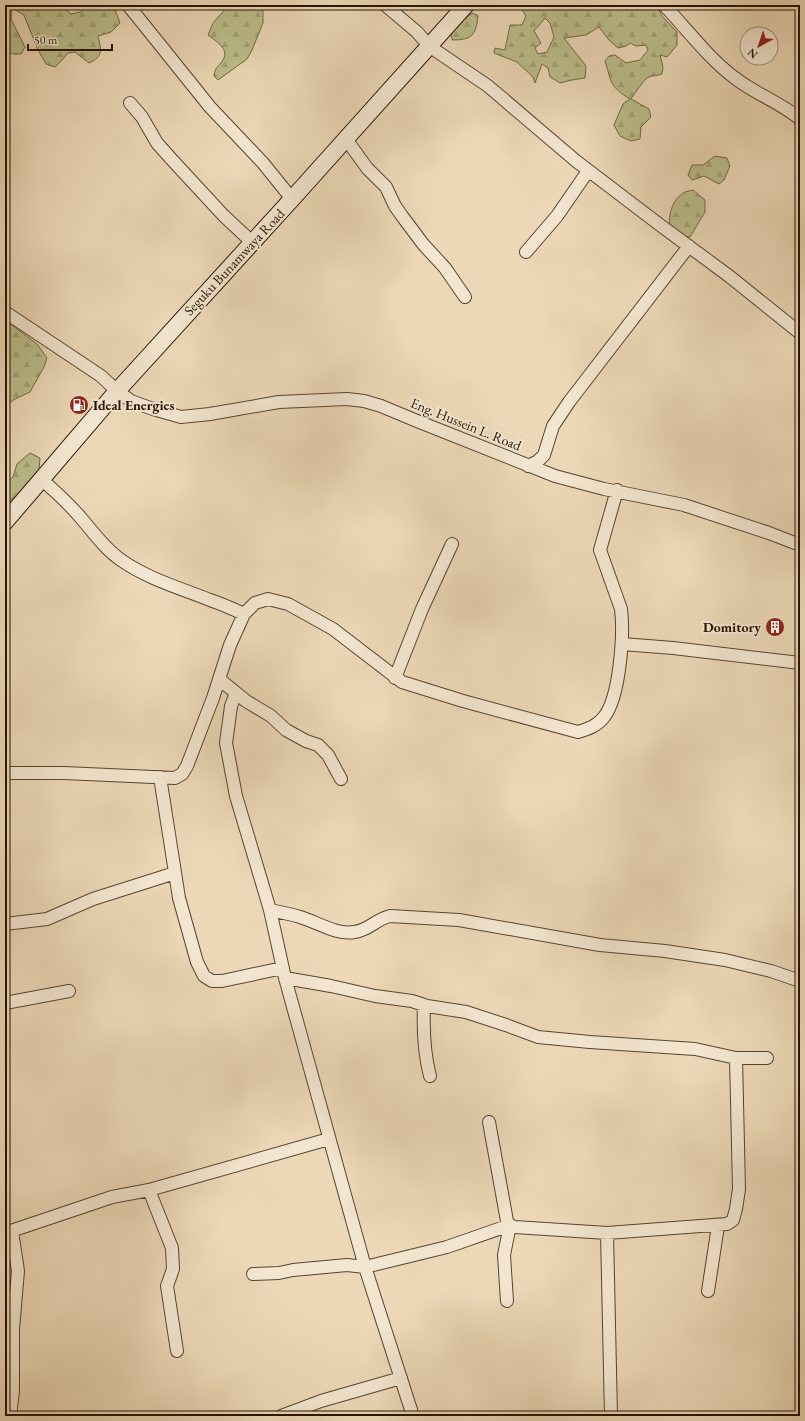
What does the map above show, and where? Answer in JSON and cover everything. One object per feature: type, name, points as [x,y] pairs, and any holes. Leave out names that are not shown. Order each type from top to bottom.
[{"type":"main road","name":"Seguku Bunamwaya Road","points":[[5,522],[117,391],[466,5]]},
{"type":"street","points":[[128,5],[210,107],[263,163],[292,199]]},
{"type":"street","points":[[385,5],[417,32],[429,46],[488,86],[588,171],[729,276],[800,334]]},
{"type":"street","points":[[664,5],[716,61],[734,78],[767,98],[788,108],[800,119]]},
{"type":"street","points":[[130,103],[142,117],[157,142],[174,162],[224,216],[252,242]]},
{"type":"street","points":[[346,139],[367,168],[386,187],[395,206],[402,216],[423,244],[445,268],[465,297]]},
{"type":"street","points":[[526,252],[557,216],[588,171]]},
{"type":"street","points":[[528,466],[541,459],[544,455],[554,426],[569,402],[689,246]]},
{"type":"street","name":"Eng. Hussein L. Road","points":[[5,312],[101,376],[117,391],[131,401],[153,409],[181,417],[210,414],[279,402],[347,399],[364,401],[381,406],[528,466],[575,482],[684,505],[769,533],[800,545]]},
{"type":"street","points":[[41,479],[64,499],[105,546],[120,559],[138,571],[184,591],[244,614]]},
{"type":"street","points":[[5,773],[64,772],[175,778],[182,774],[187,766],[230,645],[244,614],[255,603],[268,599],[288,604],[333,629],[395,678],[411,685],[463,701],[578,732],[592,728],[604,717],[611,704],[618,680],[622,644],[621,609],[600,550],[617,490]]},
{"type":"street","points":[[395,678],[422,609],[452,544]]},
{"type":"street","points":[[622,644],[673,648],[800,663]]},
{"type":"street","points":[[219,679],[236,693],[271,716],[286,730],[306,741],[318,745],[328,755],[341,779]]},
{"type":"street","points":[[236,693],[231,706],[226,743],[236,796],[270,910],[284,973],[329,1139],[366,1267],[413,1416]]},
{"type":"street","points":[[160,777],[179,898],[198,962],[204,976],[212,981],[284,973],[382,998],[412,1001],[424,1005],[466,1012],[538,1037],[590,1042],[695,1048],[736,1058],[767,1058]]},
{"type":"street","points":[[5,924],[47,919],[93,899],[175,873]]},
{"type":"street","points":[[270,910],[301,917],[341,932],[353,933],[365,930],[384,917],[390,916],[459,920],[600,944],[665,951],[725,960],[800,981]]},
{"type":"street","points":[[5,1003],[69,991]]},
{"type":"street","points":[[424,1005],[425,1050],[430,1076]]},
{"type":"street","points":[[489,1122],[507,1221],[510,1225],[515,1227],[607,1233],[718,1226],[727,1224],[733,1220],[739,1189],[736,1058]]},
{"type":"street","points":[[10,1416],[13,1391],[13,1324],[18,1271],[9,1232],[112,1197],[149,1190],[329,1139]]},
{"type":"street","points":[[149,1190],[172,1248],[173,1269],[167,1286],[176,1351]]},
{"type":"street","points":[[252,1274],[279,1273],[293,1270],[346,1266],[366,1267],[447,1247],[510,1225]]},
{"type":"street","points":[[507,1301],[504,1255],[510,1225]]},
{"type":"street","points":[[708,1291],[718,1226]]},
{"type":"street","points":[[607,1233],[611,1416]]},
{"type":"street","points":[[281,1416],[321,1401],[401,1378]]},
{"type":"green space","points":[[5,5],[61,5],[71,14],[80,12],[91,5],[107,5],[116,12],[120,23],[111,32],[98,36],[100,52],[97,58],[89,63],[75,52],[68,53],[55,67],[46,64],[37,48],[24,15],[12,8],[11,19],[25,47],[21,54],[6,52],[7,67],[5,66]]},
{"type":"green space","points":[[229,5],[262,5],[263,23],[247,59],[218,80],[214,76],[216,68],[223,60],[225,52],[218,42],[208,35],[213,23]]},
{"type":"green space","points":[[519,5],[657,5],[662,16],[677,32],[677,45],[667,57],[660,55],[663,67],[662,74],[647,78],[631,99],[649,109],[651,117],[641,127],[640,139],[631,141],[620,136],[614,125],[623,104],[630,99],[618,91],[612,83],[605,61],[609,56],[615,55],[626,63],[640,60],[648,50],[646,45],[636,46],[630,43],[626,46],[618,48],[608,39],[599,27],[586,35],[564,38],[586,66],[585,78],[560,83],[550,77],[548,68],[542,64],[535,83],[533,77],[517,62],[494,53],[495,48],[505,50],[510,25],[522,25],[526,16]],"holes":[[[545,18],[550,23],[554,37],[547,52],[538,54],[535,48],[541,43],[534,31]]]},
{"type":"green space","points":[[473,13],[478,16],[476,28],[471,36],[464,39],[452,40],[451,33],[454,28]]},
{"type":"green space","points":[[715,156],[727,158],[730,166],[724,180],[719,184],[704,176],[692,180],[688,175],[692,165],[703,165]]},
{"type":"green space","points":[[693,190],[705,200],[705,212],[690,237],[686,237],[670,225],[670,216],[676,199],[684,192]]},
{"type":"green space","points":[[5,320],[37,344],[47,358],[44,367],[30,392],[15,399],[5,406]]},
{"type":"green space","points":[[30,453],[40,458],[39,470],[20,494],[5,503],[5,480],[8,482],[13,477],[17,464]]},
{"type":"place","name":"Ideal Energies","points":[[79,405]]},
{"type":"place","name":"Domitory","points":[[775,627]]}]
